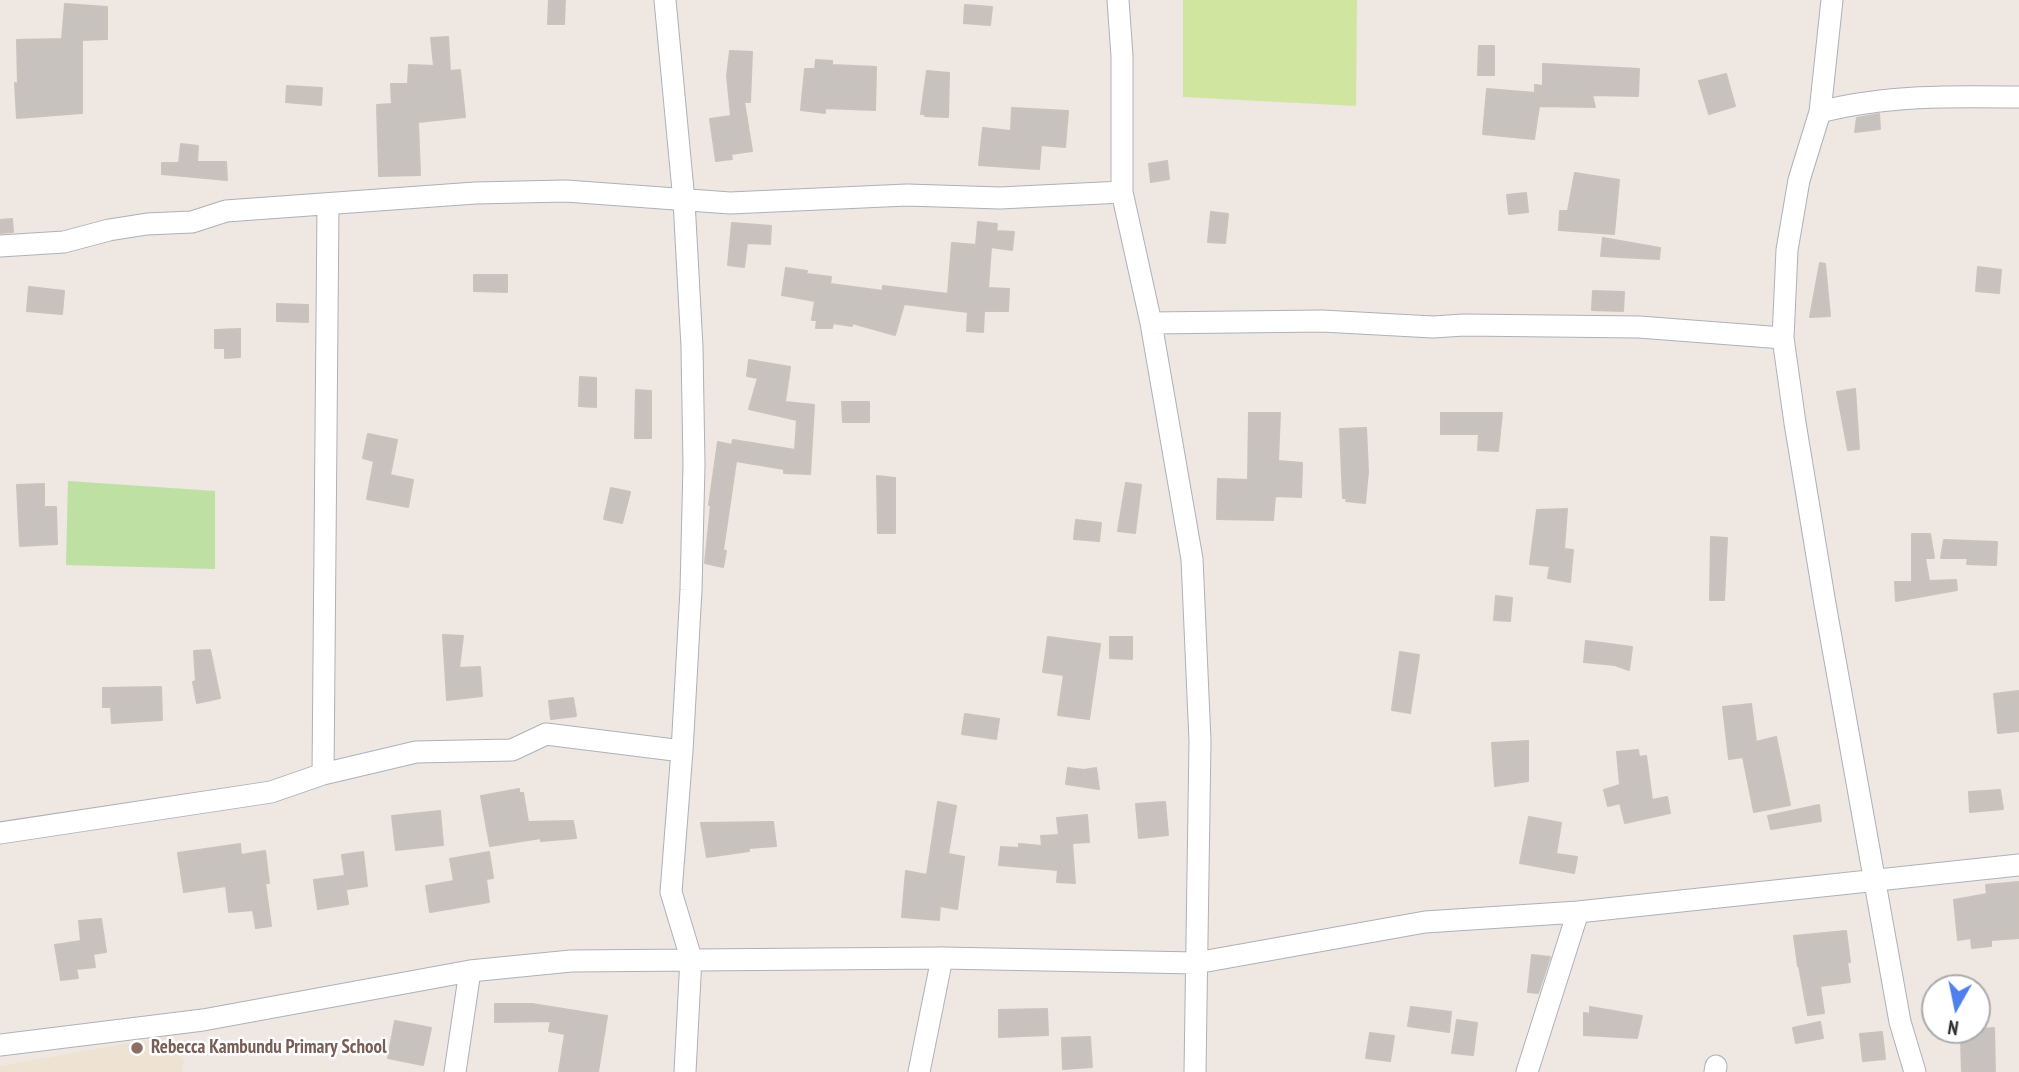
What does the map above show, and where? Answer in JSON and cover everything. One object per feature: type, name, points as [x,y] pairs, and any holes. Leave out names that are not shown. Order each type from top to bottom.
[{"type":"street","points":[[665,0],[684,201],[692,347],[694,465],[691,590],[671,892],[691,958],[685,1072]]},
{"type":"street","points":[[1118,0],[1122,56],[1122,192],[1151,323],[1192,559],[1200,740],[1195,1072]]},
{"type":"street","points":[[1832,0],[1820,113],[1799,180],[1787,250],[1783,338],[1874,879],[1900,1022],[1915,1072]]},
{"type":"street","points":[[1820,113],[1847,105],[1929,96],[2019,97]]},
{"type":"street","points":[[0,246],[64,242],[134,226],[192,222],[226,211],[475,193],[566,191],[730,203],[907,195],[1000,198],[1122,192]]},
{"type":"street","points":[[323,774],[328,205]]},
{"type":"street","points":[[1151,323],[1322,321],[1433,327],[1639,327],[1783,338]]},
{"type":"street","points":[[0,834],[271,792],[323,774],[416,752],[512,750],[546,734],[682,751]]},
{"type":"street","points":[[0,1045],[203,1020],[470,971],[571,961],[942,958],[1196,963],[1425,922],[1578,912],[2019,865]]},
{"type":"street","points":[[1527,1072],[1578,912]]},
{"type":"street","points":[[919,1072],[942,958]]},
{"type":"street","points":[[455,1072],[470,971]]},
{"type":"shaded area","name":"Rebecca Kambundu Primary School","points":[[168,1036],[184,1061],[182,1072],[0,1072],[0,1066]]},
{"type":"green space","points":[[1183,0],[1357,0],[1356,106],[1183,97]]},
{"type":"green space","points":[[68,481],[215,491],[215,569],[66,565]]},
{"type":"building","points":[[549,0],[565,0],[564,24],[548,24]]},
{"type":"building","points":[[65,4],[107,7],[107,39],[82,40],[82,113],[17,118],[17,40],[62,39]]},
{"type":"building","points":[[965,5],[992,7],[990,25],[964,23]]},
{"type":"building","points":[[448,37],[450,71],[460,70],[465,117],[418,122],[420,175],[379,176],[377,105],[392,104],[391,84],[408,84],[409,65],[434,66],[431,38]]},
{"type":"building","points":[[1479,46],[1494,46],[1494,75],[1478,75]]},
{"type":"building","points":[[730,51],[752,52],[750,102],[744,102],[752,151],[731,154],[732,159],[716,161],[710,119],[731,116],[727,76]]},
{"type":"building","points":[[816,60],[832,61],[832,65],[876,67],[875,110],[825,108],[825,113],[801,110],[805,69],[815,69]]},
{"type":"building","points":[[1543,64],[1639,69],[1638,96],[1592,95],[1595,107],[1539,106],[1534,139],[1483,134],[1487,89],[1535,93],[1535,85],[1543,86]]},
{"type":"building","points":[[927,71],[949,73],[948,117],[921,114]]},
{"type":"building","points":[[1726,74],[1735,106],[1709,114],[1699,81]]},
{"type":"building","points":[[287,86],[322,88],[321,105],[286,102]]},
{"type":"building","points":[[1012,108],[1068,111],[1065,147],[1041,145],[1039,169],[979,165],[983,128],[1011,131]]},
{"type":"building","points":[[1879,114],[1880,129],[1855,132],[1857,118]]},
{"type":"building","points":[[181,144],[198,146],[197,162],[226,162],[227,180],[162,174],[162,163],[179,163]]},
{"type":"building","points":[[1167,161],[1169,179],[1151,182],[1149,164]]},
{"type":"building","points":[[1575,173],[1619,180],[1614,234],[1559,230],[1560,211],[1568,211]]},
{"type":"building","points":[[1526,193],[1528,212],[1509,214],[1507,195]]},
{"type":"building","points":[[1211,212],[1228,214],[1225,243],[1208,242]]},
{"type":"building","points":[[12,219],[13,232],[0,233],[0,220]]},
{"type":"building","points":[[978,222],[997,224],[996,231],[1014,232],[1012,250],[991,247],[988,288],[1009,289],[1008,311],[984,311],[983,332],[967,331],[968,312],[904,304],[895,335],[852,323],[852,326],[833,323],[832,328],[816,328],[817,320],[812,320],[815,301],[782,295],[786,268],[831,277],[830,284],[883,291],[883,286],[948,294],[952,243],[976,245]]},
{"type":"building","points":[[732,223],[771,226],[770,244],[747,243],[744,267],[728,265]]},
{"type":"building","points":[[1603,238],[1660,248],[1659,259],[1601,256]]},
{"type":"building","points":[[1820,263],[1825,264],[1830,316],[1810,317]]},
{"type":"building","points":[[1978,267],[2001,270],[1999,293],[1976,291]]},
{"type":"building","points":[[474,275],[507,275],[507,292],[474,291]]},
{"type":"building","points":[[29,287],[64,291],[62,314],[27,311]]},
{"type":"building","points":[[1593,291],[1624,292],[1623,311],[1592,310]]},
{"type":"building","points":[[277,304],[308,305],[308,322],[277,321]]},
{"type":"building","points":[[240,329],[240,357],[225,358],[225,348],[215,348],[215,330]]},
{"type":"building","points":[[749,360],[790,367],[785,402],[814,405],[810,474],[784,473],[784,469],[736,461],[723,567],[705,563],[709,505],[718,442],[732,445],[733,440],[795,450],[797,420],[749,409],[758,378],[747,376]]},
{"type":"building","points":[[580,377],[596,378],[596,407],[579,406]]},
{"type":"building","points":[[1855,389],[1859,449],[1848,450],[1837,392]]},
{"type":"building","points":[[636,390],[651,391],[651,438],[635,438]]},
{"type":"building","points":[[842,402],[869,402],[869,422],[843,422]]},
{"type":"building","points":[[1249,413],[1280,413],[1278,461],[1302,463],[1301,497],[1275,496],[1273,520],[1217,519],[1218,479],[1248,480]]},
{"type":"building","points":[[1441,413],[1502,413],[1498,451],[1478,450],[1479,434],[1441,434]]},
{"type":"building","points":[[1366,428],[1368,472],[1365,503],[1346,501],[1347,498],[1343,498],[1340,429]]},
{"type":"building","points":[[368,434],[397,440],[390,475],[413,480],[408,507],[367,499],[374,461],[363,458]]},
{"type":"building","points":[[877,476],[895,478],[895,533],[878,533]]},
{"type":"building","points":[[1126,483],[1141,485],[1135,533],[1118,531]]},
{"type":"building","points":[[44,484],[44,507],[56,507],[57,544],[20,546],[17,485]]},
{"type":"building","points":[[611,488],[630,492],[622,523],[604,519]]},
{"type":"building","points":[[1567,509],[1564,549],[1573,550],[1570,582],[1548,578],[1550,566],[1530,564],[1537,510]]},
{"type":"building","points":[[1076,520],[1101,523],[1099,541],[1074,539]]},
{"type":"building","points":[[1912,534],[1930,534],[1934,558],[1925,558],[1929,581],[1956,580],[1957,590],[1896,601],[1895,582],[1912,582]]},
{"type":"building","points":[[1711,537],[1727,538],[1724,600],[1710,600]]},
{"type":"building","points":[[1944,540],[1997,542],[1996,565],[1967,564],[1968,558],[1941,558]]},
{"type":"building","points":[[1496,596],[1512,598],[1510,621],[1494,620]]},
{"type":"building","points":[[443,635],[463,636],[459,668],[480,667],[482,696],[447,700]]},
{"type":"building","points":[[1048,637],[1100,644],[1089,719],[1058,715],[1064,675],[1043,672]]},
{"type":"building","points":[[1110,637],[1132,637],[1132,659],[1110,658]]},
{"type":"building","points":[[1586,641],[1632,647],[1629,670],[1615,665],[1584,662]]},
{"type":"building","points":[[210,650],[220,698],[197,703],[193,682],[196,681],[194,651]]},
{"type":"building","points":[[1400,652],[1419,655],[1410,713],[1392,710]]},
{"type":"building","points":[[161,687],[162,720],[112,723],[111,707],[103,707],[103,688]]},
{"type":"building","points":[[2019,691],[2019,731],[1998,733],[1994,694]]},
{"type":"building","points":[[573,698],[576,716],[551,719],[549,701]]},
{"type":"building","points":[[1751,704],[1756,742],[1776,737],[1790,805],[1754,812],[1743,757],[1729,759],[1723,707]]},
{"type":"building","points":[[965,714],[999,719],[996,739],[962,734]]},
{"type":"building","points":[[1528,741],[1528,781],[1495,786],[1492,743]]},
{"type":"building","points":[[1638,750],[1639,757],[1646,756],[1652,800],[1667,797],[1670,813],[1625,823],[1620,803],[1608,806],[1604,790],[1620,785],[1617,752]]},
{"type":"building","points":[[1068,768],[1096,768],[1099,789],[1066,784]]},
{"type":"building","points":[[519,789],[519,793],[523,793],[528,822],[573,821],[576,838],[541,841],[541,838],[490,846],[481,796]]},
{"type":"building","points":[[2000,790],[2003,809],[1970,812],[1969,792]]},
{"type":"building","points":[[938,802],[956,806],[948,854],[964,857],[957,909],[940,906],[939,920],[902,917],[906,871],[927,875]]},
{"type":"building","points":[[1165,802],[1168,835],[1139,838],[1136,804]]},
{"type":"building","points":[[1819,805],[1821,821],[1771,829],[1768,816]]},
{"type":"building","points":[[440,811],[443,845],[396,850],[392,816]]},
{"type":"building","points":[[1087,815],[1089,842],[1072,843],[1075,883],[1057,882],[1058,870],[999,865],[1001,847],[1019,848],[1019,844],[1042,846],[1041,836],[1059,835],[1057,818]]},
{"type":"building","points":[[1529,817],[1561,823],[1556,854],[1577,857],[1574,873],[1520,863]]},
{"type":"building","points":[[773,822],[776,846],[749,848],[749,851],[707,857],[701,823]]},
{"type":"building","points":[[240,844],[241,855],[265,851],[269,883],[265,883],[271,926],[256,928],[253,910],[229,912],[226,886],[184,892],[178,853]]},
{"type":"building","points":[[363,852],[367,886],[347,889],[342,855]]},
{"type":"building","points":[[489,852],[493,878],[486,879],[489,902],[430,912],[426,886],[454,881],[450,859]]},
{"type":"building","points":[[344,876],[348,904],[318,909],[314,880]]},
{"type":"building","points":[[2019,882],[2019,938],[1991,940],[1991,946],[1972,948],[1971,938],[1958,940],[1954,900],[1987,894],[1986,885]]},
{"type":"building","points":[[101,919],[106,952],[93,954],[95,967],[76,969],[78,978],[61,980],[55,945],[81,941],[79,921]]},
{"type":"building","points":[[1846,931],[1850,982],[1820,986],[1824,1013],[1808,1015],[1794,936]]},
{"type":"building","points":[[1532,955],[1550,957],[1538,993],[1528,992]]},
{"type":"building","points":[[495,1004],[532,1004],[607,1016],[598,1072],[559,1072],[565,1034],[549,1031],[551,1021],[495,1022]]},
{"type":"building","points":[[1411,1007],[1451,1012],[1449,1032],[1408,1026]]},
{"type":"building","points":[[1590,1007],[1642,1016],[1637,1038],[1584,1035],[1584,1013],[1590,1014]]},
{"type":"building","points":[[1047,1009],[1048,1035],[999,1037],[999,1010]]},
{"type":"building","points":[[1457,1020],[1477,1023],[1473,1055],[1452,1053]]},
{"type":"building","points":[[395,1021],[431,1028],[423,1065],[388,1058]]},
{"type":"building","points":[[1820,1022],[1823,1038],[1796,1043],[1793,1028]]},
{"type":"building","points":[[1991,1028],[1994,1028],[1995,1072],[1962,1072],[1961,1044],[1991,1044]]},
{"type":"building","points":[[1882,1032],[1885,1059],[1863,1061],[1860,1034]]},
{"type":"building","points":[[1370,1033],[1394,1036],[1390,1061],[1366,1058]]},
{"type":"building","points":[[1090,1037],[1092,1067],[1063,1069],[1062,1038]]},
{"type":"place","name":"Rebecca Kambundu Primary School","points":[[137,1048]]}]
